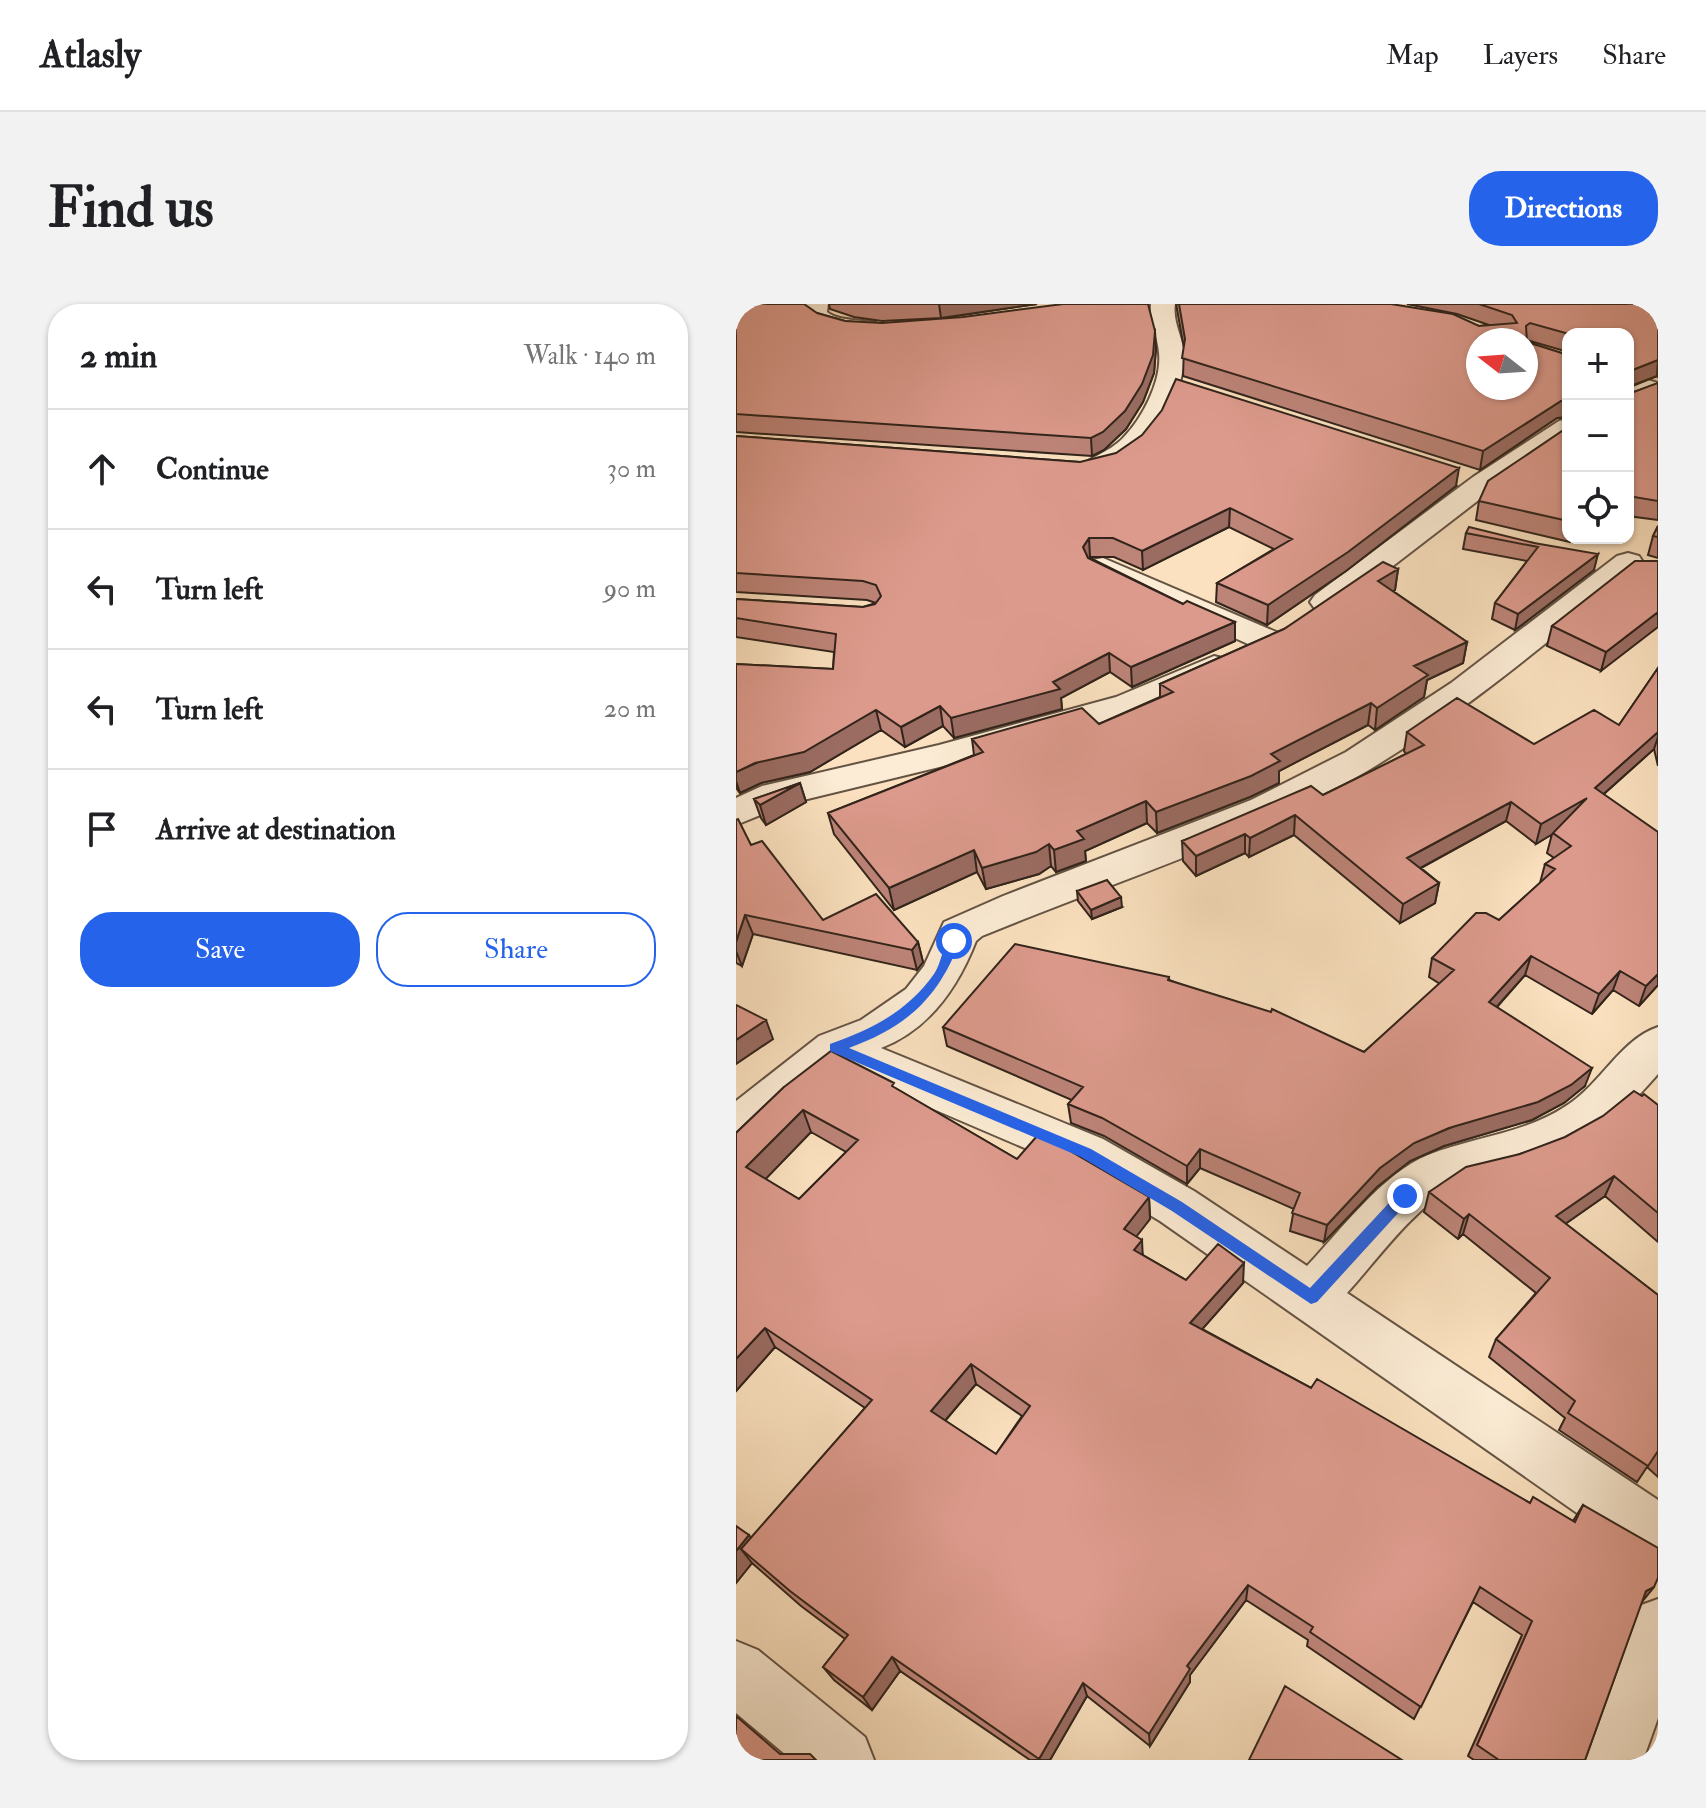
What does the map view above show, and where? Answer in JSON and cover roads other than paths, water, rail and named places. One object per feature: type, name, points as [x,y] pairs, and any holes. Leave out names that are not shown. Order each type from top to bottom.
[{"type":"street","points":[[816,304],[815,314],[825,322],[864,328],[894,327]]},
{"type":"street","points":[[1065,467],[1096,469],[1109,464],[1134,445],[1159,402],[1172,357],[1162,306],[1132,309]]},
{"type":"street","points":[[1165,382],[1193,391]]},
{"type":"street","points":[[736,813],[775,795],[943,755],[1128,704],[1269,641],[1359,580],[1483,483],[1562,431]]},
{"type":"street","points":[[1453,473],[1483,483]]},
{"type":"street","points":[[1432,521],[1475,532]]},
{"type":"street","points":[[1586,556],[1643,566]]},
{"type":"street","points":[[736,1131],[764,1103],[835,1048],[877,1032],[921,1000],[942,973],[959,932],[968,926],[1216,830],[1356,761],[1448,704],[1643,566]]},
{"type":"street","points":[[1102,567],[1269,641]]},
{"type":"street","points":[[1311,1297],[1405,1196],[1424,1181],[1442,1170],[1507,1154],[1582,1120],[1611,1096],[1658,1044]]},
{"type":"street","points":[[835,1048],[1086,1153],[1177,1206],[1658,1534]]},
{"type":"street","points":[[1611,1760],[1658,1629]]},
{"type":"street","points":[[736,1672],[842,1760]]}]
